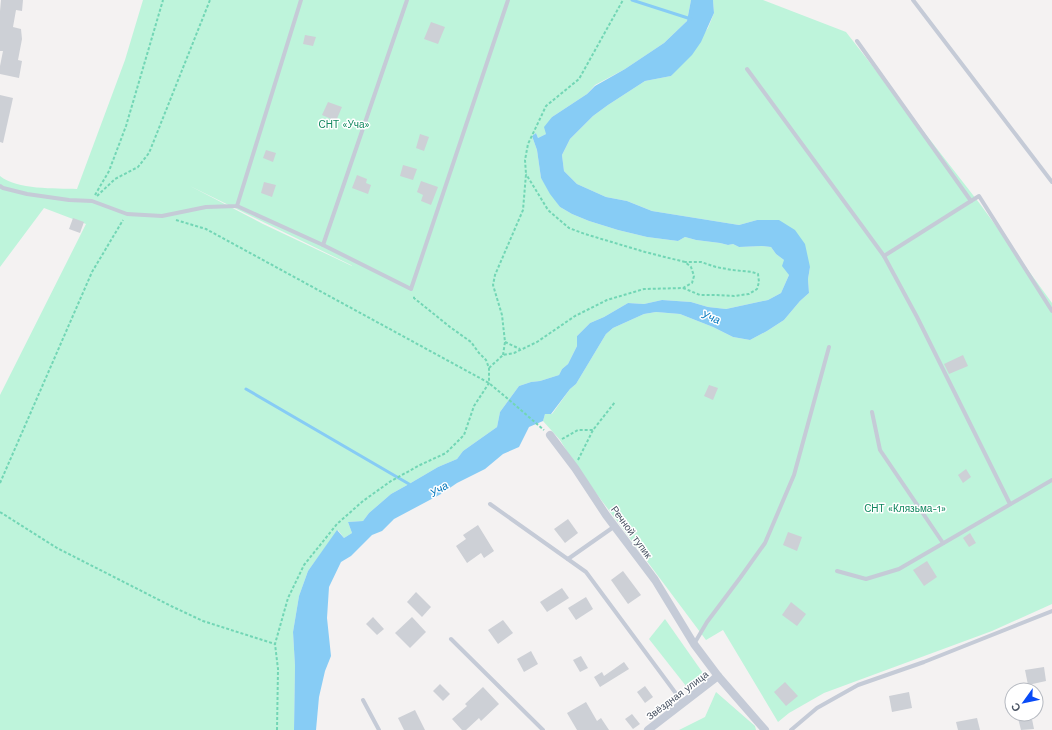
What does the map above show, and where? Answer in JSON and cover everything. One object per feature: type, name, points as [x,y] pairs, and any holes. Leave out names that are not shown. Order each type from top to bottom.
[{"type":"street","name":"Речной тупик","points":[[550,434],[655,580],[694,644],[718,676],[765,730]]},
{"type":"street","name":"Звёздная улица","points":[[648,730],[718,676]]},
{"type":"lane","points":[[237,206],[301,0]]},
{"type":"lane","points":[[323,245],[407,0]]},
{"type":"lane","points":[[0,186],[27,194],[69,200],[92,201],[127,214],[162,216],[206,207],[237,206],[323,245],[411,289],[508,0]]},
{"type":"lane","points":[[913,0],[1051,179]]},
{"type":"lane","points":[[857,41],[971,201]]},
{"type":"lane","points":[[748,69],[884,256],[1010,504]]},
{"type":"lane","points":[[884,256],[979,196],[1052,311]]},
{"type":"lane","points":[[694,644],[707,622],[765,543],[794,475],[829,347]]},
{"type":"lane","points":[[872,412],[880,450],[943,543]]},
{"type":"lane","points":[[837,571],[866,579],[899,569],[1052,480]]},
{"type":"lane","points":[[490,504],[586,572],[683,703]]},
{"type":"lane","points":[[568,559],[615,526]]},
{"type":"lane","points":[[791,730],[817,708],[858,685],[924,662],[1052,610]]},
{"type":"lane","points":[[451,639],[543,730]]},
{"type":"lane","points":[[363,700],[379,730]]},
{"type":"path","points":[[92,201],[109,171],[126,126],[164,0]]},
{"type":"path","points":[[92,201],[115,179],[138,166],[149,153],[210,0]]},
{"type":"path","points":[[503,355],[505,342],[502,315],[493,285],[495,275],[522,210],[526,174],[525,160],[528,144],[546,106],[578,79],[623,0]]},
{"type":"path","points":[[489,368],[503,355],[514,353],[537,342],[575,316],[607,300],[644,289],[683,288],[700,295],[734,296],[749,294],[757,289],[760,282],[758,274],[752,272],[716,267],[701,262],[685,262],[645,252],[569,228],[548,210],[526,174]]},
{"type":"path","points":[[0,483],[92,272],[127,214]]},
{"type":"path","points":[[162,216],[206,229],[489,383],[550,434]]},
{"type":"path","points":[[683,288],[692,282],[694,276],[691,267],[685,262]]},
{"type":"path","points":[[277,730],[278,669],[275,644],[288,598],[304,565],[337,524],[364,501],[391,481],[446,453],[464,436],[474,406],[489,383],[489,368],[486,360],[471,342],[414,298],[411,289]]},
{"type":"path","points":[[505,342],[521,349]]},
{"type":"path","points":[[574,468],[593,430],[615,402]]},
{"type":"path","points":[[556,442],[578,430],[593,430]]},
{"type":"path","points":[[0,512],[57,548],[171,606],[203,621],[275,644]]},
{"type":"green space","name":"СНТ «Уча»","points":[[143,0],[691,0],[687,21],[664,43],[625,69],[595,85],[587,94],[552,117],[546,134],[538,138],[536,133],[532,136],[537,150],[541,178],[560,207],[589,221],[647,237],[678,241],[685,237],[728,245],[733,244],[739,247],[771,247],[776,254],[784,260],[789,275],[781,293],[768,300],[726,309],[708,307],[691,302],[662,300],[644,304],[628,303],[604,317],[590,323],[577,336],[577,346],[568,364],[562,369],[559,375],[519,386],[500,412],[497,427],[463,451],[457,459],[438,467],[391,494],[369,513],[363,521],[348,522],[352,533],[344,538],[338,530],[308,571],[299,596],[293,632],[295,666],[294,730],[0,730],[0,395],[86,224],[44,208],[0,267],[0,176],[7,181],[26,186],[77,189],[125,60]],"holes":[[[190,186],[352,266],[263,224]]]},
{"type":"green space","name":"СНТ «Клязьма-1»","points":[[713,0],[763,0],[846,32],[980,204],[1052,303],[1052,604],[992,631],[824,693],[789,713],[778,722],[723,630],[706,640],[578,469],[560,440],[543,421],[545,414],[552,414],[570,389],[576,384],[606,334],[613,328],[644,314],[656,312],[680,314],[713,327],[733,337],[750,340],[784,320],[809,293],[808,279],[810,267],[757,220],[739,225],[652,211],[627,201],[606,197],[577,184],[564,171],[562,155],[570,139],[593,116],[645,81],[671,76],[708,28],[714,13]]},
{"type":"green space","points":[[665,619],[705,676],[694,683],[686,686],[649,639]]},
{"type":"green space","points":[[716,692],[755,726],[756,730],[679,730],[705,717]]},
{"type":"water","name":"Уча","points":[[691,0],[713,0],[714,13],[701,42],[692,55],[671,76],[645,81],[593,116],[570,139],[562,155],[564,171],[577,184],[606,197],[627,201],[652,211],[739,225],[757,220],[779,220],[795,230],[805,244],[810,267],[808,279],[809,293],[784,320],[750,340],[733,337],[713,327],[680,314],[656,312],[644,314],[613,328],[606,334],[576,384],[570,389],[551,414],[545,414],[543,421],[529,427],[519,447],[503,454],[485,469],[457,483],[441,494],[394,519],[382,531],[372,535],[351,556],[341,562],[329,587],[327,618],[331,656],[325,671],[319,697],[316,730],[294,730],[295,666],[293,632],[299,596],[308,571],[337,530],[344,538],[352,533],[348,522],[363,521],[369,513],[391,494],[438,467],[457,459],[463,451],[497,427],[500,412],[519,386],[559,375],[562,369],[568,364],[577,346],[577,336],[590,323],[604,317],[628,303],[644,304],[662,300],[691,302],[708,307],[726,309],[768,300],[781,293],[789,275],[782,266],[784,260],[776,254],[771,247],[739,247],[733,244],[728,245],[685,237],[678,241],[647,237],[618,230],[589,221],[560,207],[550,194],[541,178],[537,150],[532,136],[536,133],[538,138],[546,134],[544,127],[552,117],[587,94],[595,86],[625,69],[664,43],[687,21]]},
{"type":"building","points":[[1,0],[23,0],[22,11],[16,10],[13,27],[21,29],[22,39],[18,60],[22,61],[19,78],[0,74],[3,51],[0,51]]},
{"type":"building","points":[[431,22],[445,27],[438,44],[424,39]]},
{"type":"building","points":[[305,35],[316,37],[313,46],[303,44]]},
{"type":"building","points":[[0,95],[13,98],[3,143],[0,142]]},
{"type":"building","points":[[328,102],[342,107],[336,121],[322,115]]},
{"type":"building","points":[[420,134],[429,137],[424,151],[416,148]]},
{"type":"building","points":[[266,150],[276,153],[273,162],[263,158]]},
{"type":"building","points":[[403,165],[417,169],[413,180],[400,176]]},
{"type":"building","points":[[357,175],[367,179],[366,183],[371,185],[368,194],[352,188]]},
{"type":"building","points":[[421,181],[438,187],[431,205],[421,201],[423,195],[417,192]]},
{"type":"building","points":[[264,182],[276,185],[272,197],[261,193]]},
{"type":"building","points":[[73,218],[84,222],[80,233],[69,229]]},
{"type":"building","points":[[963,355],[968,366],[949,374],[944,364]]},
{"type":"building","points":[[709,385],[718,388],[713,400],[704,396]]},
{"type":"building","points":[[966,469],[971,477],[963,483],[958,475]]},
{"type":"building","points":[[568,519],[578,533],[565,543],[554,529]]},
{"type":"building","points":[[478,525],[494,551],[484,558],[481,553],[467,563],[456,546],[466,539],[463,535]]},
{"type":"building","points":[[788,532],[802,537],[797,551],[783,545]]},
{"type":"building","points":[[970,533],[976,543],[969,547],[963,538]]},
{"type":"building","points":[[927,561],[937,577],[924,586],[913,570]]},
{"type":"building","points":[[623,571],[641,595],[628,604],[611,580]]},
{"type":"building","points":[[562,588],[569,598],[547,612],[540,602]]},
{"type":"building","points":[[416,592],[431,607],[422,617],[407,602]]},
{"type":"building","points":[[586,597],[593,609],[576,620],[568,608]]},
{"type":"building","points":[[791,602],[806,614],[797,626],[782,615]]},
{"type":"building","points":[[373,617],[384,629],[377,635],[366,624]]},
{"type":"building","points":[[412,617],[426,632],[410,648],[395,633]]},
{"type":"building","points":[[503,620],[513,633],[498,644],[488,630]]},
{"type":"building","points":[[531,651],[538,664],[524,672],[517,659]]},
{"type":"building","points":[[581,656],[588,668],[580,672],[573,660]]},
{"type":"building","points":[[624,662],[629,669],[600,687],[594,677],[602,672],[604,676]]},
{"type":"building","points":[[1044,667],[1046,681],[1027,682],[1025,670]]},
{"type":"building","points":[[785,682],[798,696],[786,706],[774,692]]},
{"type":"building","points":[[440,684],[450,694],[443,701],[433,691]]},
{"type":"building","points":[[645,686],[653,697],[645,703],[637,692]]},
{"type":"building","points":[[483,687],[499,704],[481,721],[479,718],[466,730],[462,730],[452,719],[467,706],[465,704]]},
{"type":"building","points":[[909,692],[912,708],[892,712],[889,696]]},
{"type":"building","points":[[586,702],[597,721],[601,718],[609,730],[577,730],[567,713]]},
{"type":"building","points":[[415,710],[425,730],[404,730],[398,718]]},
{"type":"building","points":[[632,714],[640,724],[633,729],[625,719]]},
{"type":"building","points":[[977,718],[980,730],[958,730],[956,722]]},
{"type":"building","points":[[1019,722],[1033,722],[1034,729],[1021,730]]},
{"type":"waterway","points":[[632,0],[691,19]]},
{"type":"waterway","points":[[246,389],[409,484]]}]
